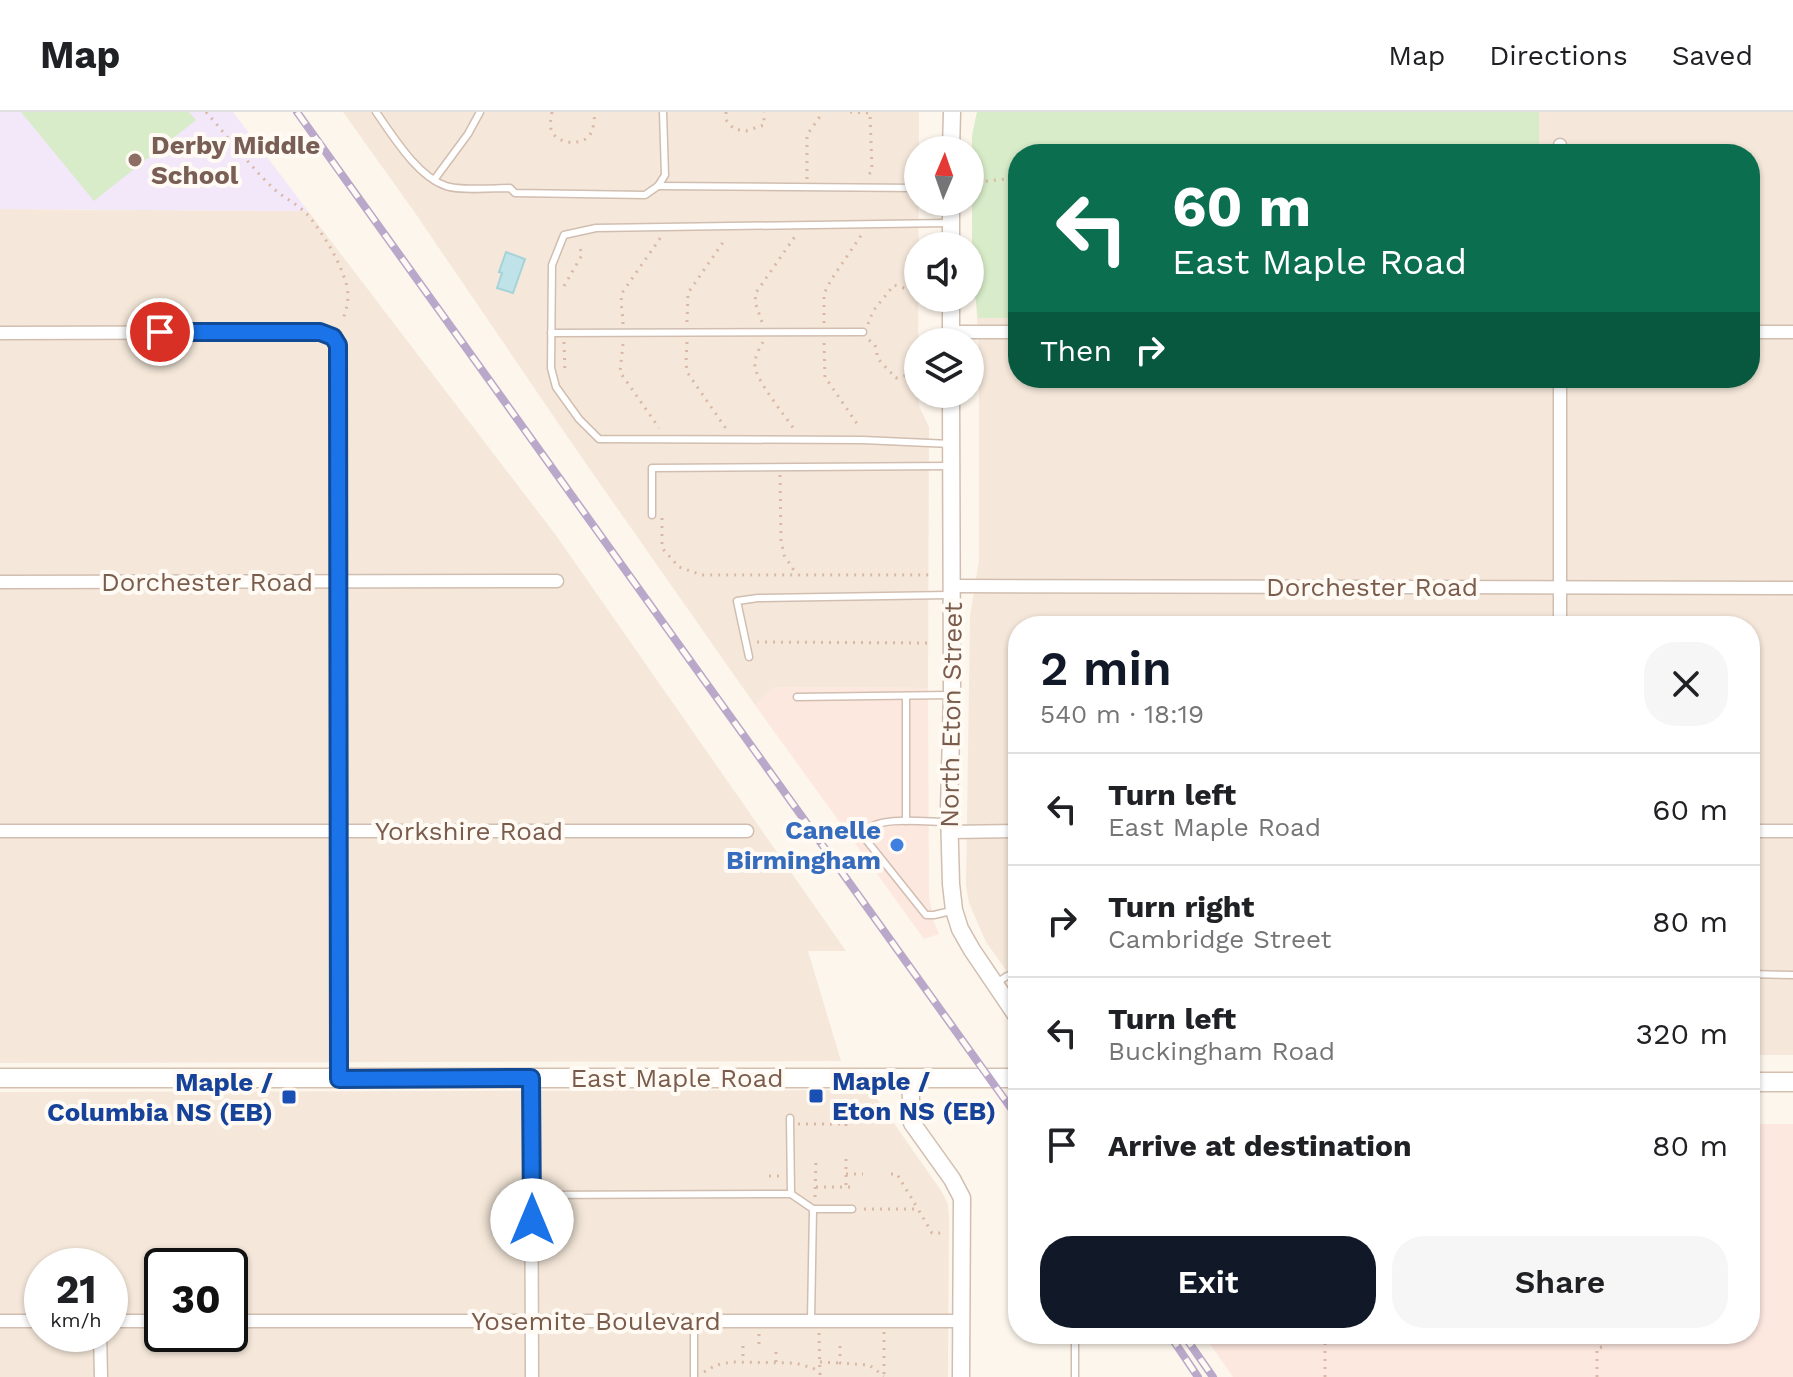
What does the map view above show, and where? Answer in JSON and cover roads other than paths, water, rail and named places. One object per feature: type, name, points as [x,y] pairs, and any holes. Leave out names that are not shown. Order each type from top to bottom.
[{"type":"main road","name":"East Maple Road","points":[[0,1078],[1008,1078]]},
{"type":"main road","points":[[1760,1082],[1793,1082]]},
{"type":"street","points":[[951,136],[952,112]]},
{"type":"street","points":[[951,216],[951,232]]},
{"type":"street","points":[[0,333],[320,332],[336,341],[339,350],[339,1079]]},
{"type":"street","points":[[1760,332],[1793,332]]},
{"type":"street","points":[[984,335],[1008,333]]},
{"type":"street","points":[[1560,388],[1560,616]]},
{"type":"street","name":"North Eton Street","points":[[951,408],[951,884],[960,929],[1008,1003]]},
{"type":"street","name":"Dorchester Road","points":[[0,582],[557,581]]},
{"type":"street","name":"Dorchester Road","points":[[952,591],[1793,588]]},
{"type":"street","points":[[949,827],[1008,830]]},
{"type":"street","name":"Yorkshire Road","points":[[0,831],[747,831]]},
{"type":"street","points":[[1760,831],[1793,831]]},
{"type":"street","points":[[531,1078],[532,1377]]},
{"type":"street","points":[[910,1078],[912,1123],[962,1198],[961,1377]]},
{"type":"street","points":[[0,1321],[24,1321]]},
{"type":"street","name":"Yosemite Boulevard","points":[[248,1321],[962,1321]]},
{"type":"street","points":[[100,1352],[101,1377]]},
{"type":"lane","points":[[376,112],[408,157],[434,180],[448,187],[510,188],[515,193],[645,195],[658,186],[665,175],[663,112]]},
{"type":"lane","points":[[434,180],[480,112]]},
{"type":"lane","points":[[658,186],[904,188]]},
{"type":"lane","points":[[951,223],[596,228],[564,235],[552,265],[551,333],[551,368],[556,387],[579,419],[599,439],[863,440],[951,444]]},
{"type":"lane","points":[[551,333],[863,332]]},
{"type":"lane","points":[[652,515],[652,468],[951,466]]},
{"type":"lane","points":[[749,657],[737,601],[952,591]]},
{"type":"lane","points":[[797,697],[952,695]]},
{"type":"lane","points":[[906,697],[906,821]]},
{"type":"lane","points":[[949,827],[906,821],[883,822],[870,825],[864,832],[867,841],[926,915],[954,910]]},
{"type":"lane","points":[[1760,974],[1793,975]]},
{"type":"lane","points":[[995,984],[1008,977]]},
{"type":"lane","points":[[790,1118],[791,1194]]},
{"type":"lane","points":[[531,1195],[791,1194],[813,1209],[852,1209]]},
{"type":"lane","points":[[813,1209],[815,1321]]},
{"type":"lane","points":[[694,1322],[696,1377]]},
{"type":"lane","points":[[1075,1344],[1075,1377]]},
{"type":"water","points":[[506,252],[525,259],[513,293],[497,288]]},
{"type":"railway","points":[[297,112],[1008,1104]]},
{"type":"railway","points":[[1176,1344],[1198,1377]]},
{"type":"railway","points":[[1190,1344],[1213,1377]]},
{"type":"place","name":"Derby Middle School","points":[[135,160]]},
{"type":"place","name":"Canelle Birmingham","points":[[897,845]]},
{"type":"place","name":"Maple / Eton NS (EB)","points":[[816,1096]]},
{"type":"place","name":"Maple / Columbia NS (EB)","points":[[289,1097]]}]
